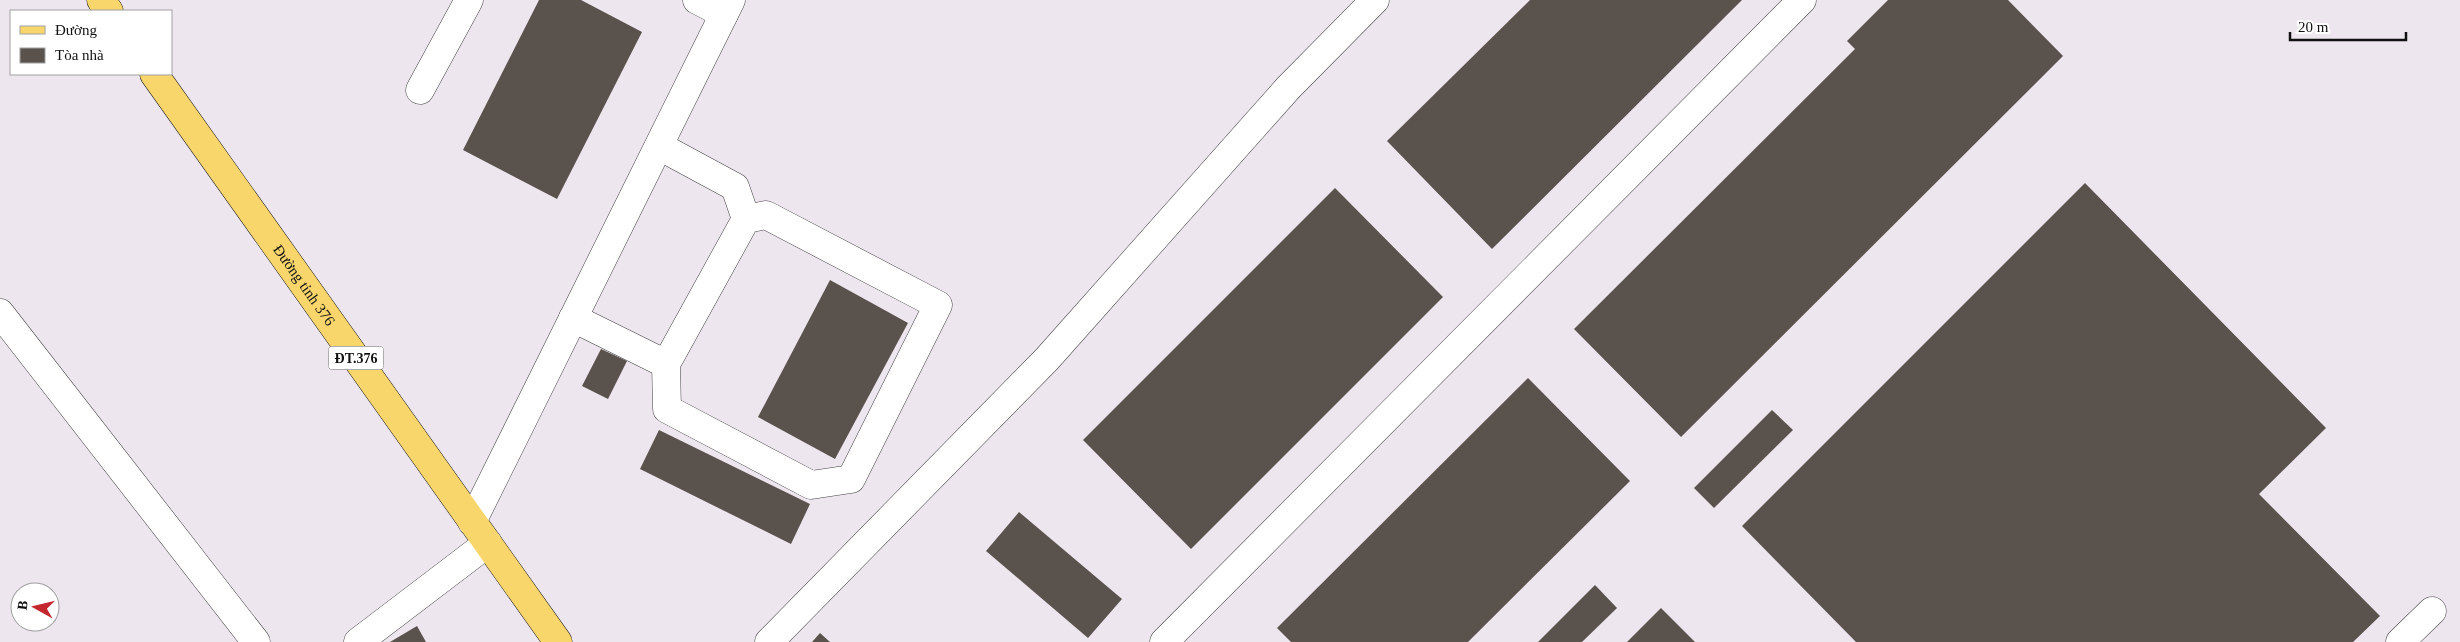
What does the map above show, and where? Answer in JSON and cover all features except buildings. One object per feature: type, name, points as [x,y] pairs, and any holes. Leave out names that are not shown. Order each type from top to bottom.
[{"type":"main road","name":"Đường tỉnh 376","points":[[155,75],[558,642]]},
{"type":"street","points":[[420,90],[469,0]]},
{"type":"street","points":[[358,642],[480,532],[574,318],[727,7],[697,0]]},
{"type":"street","points":[[769,642],[1047,359],[1288,88],[1375,0]]},
{"type":"street","points":[[1164,642],[1802,0]]},
{"type":"street","points":[[659,146],[735,188],[746,219],[666,364],[668,409],[811,485],[851,479],[938,305],[766,215],[746,219]]},
{"type":"street","points":[[0,313],[256,642]]},
{"type":"street","points":[[574,318],[666,364]]},
{"type":"street","points":[[2400,642],[2432,611]]},
{"type":"shaded area","points":[[0,0],[2460,0],[2460,642],[0,642]]}]
